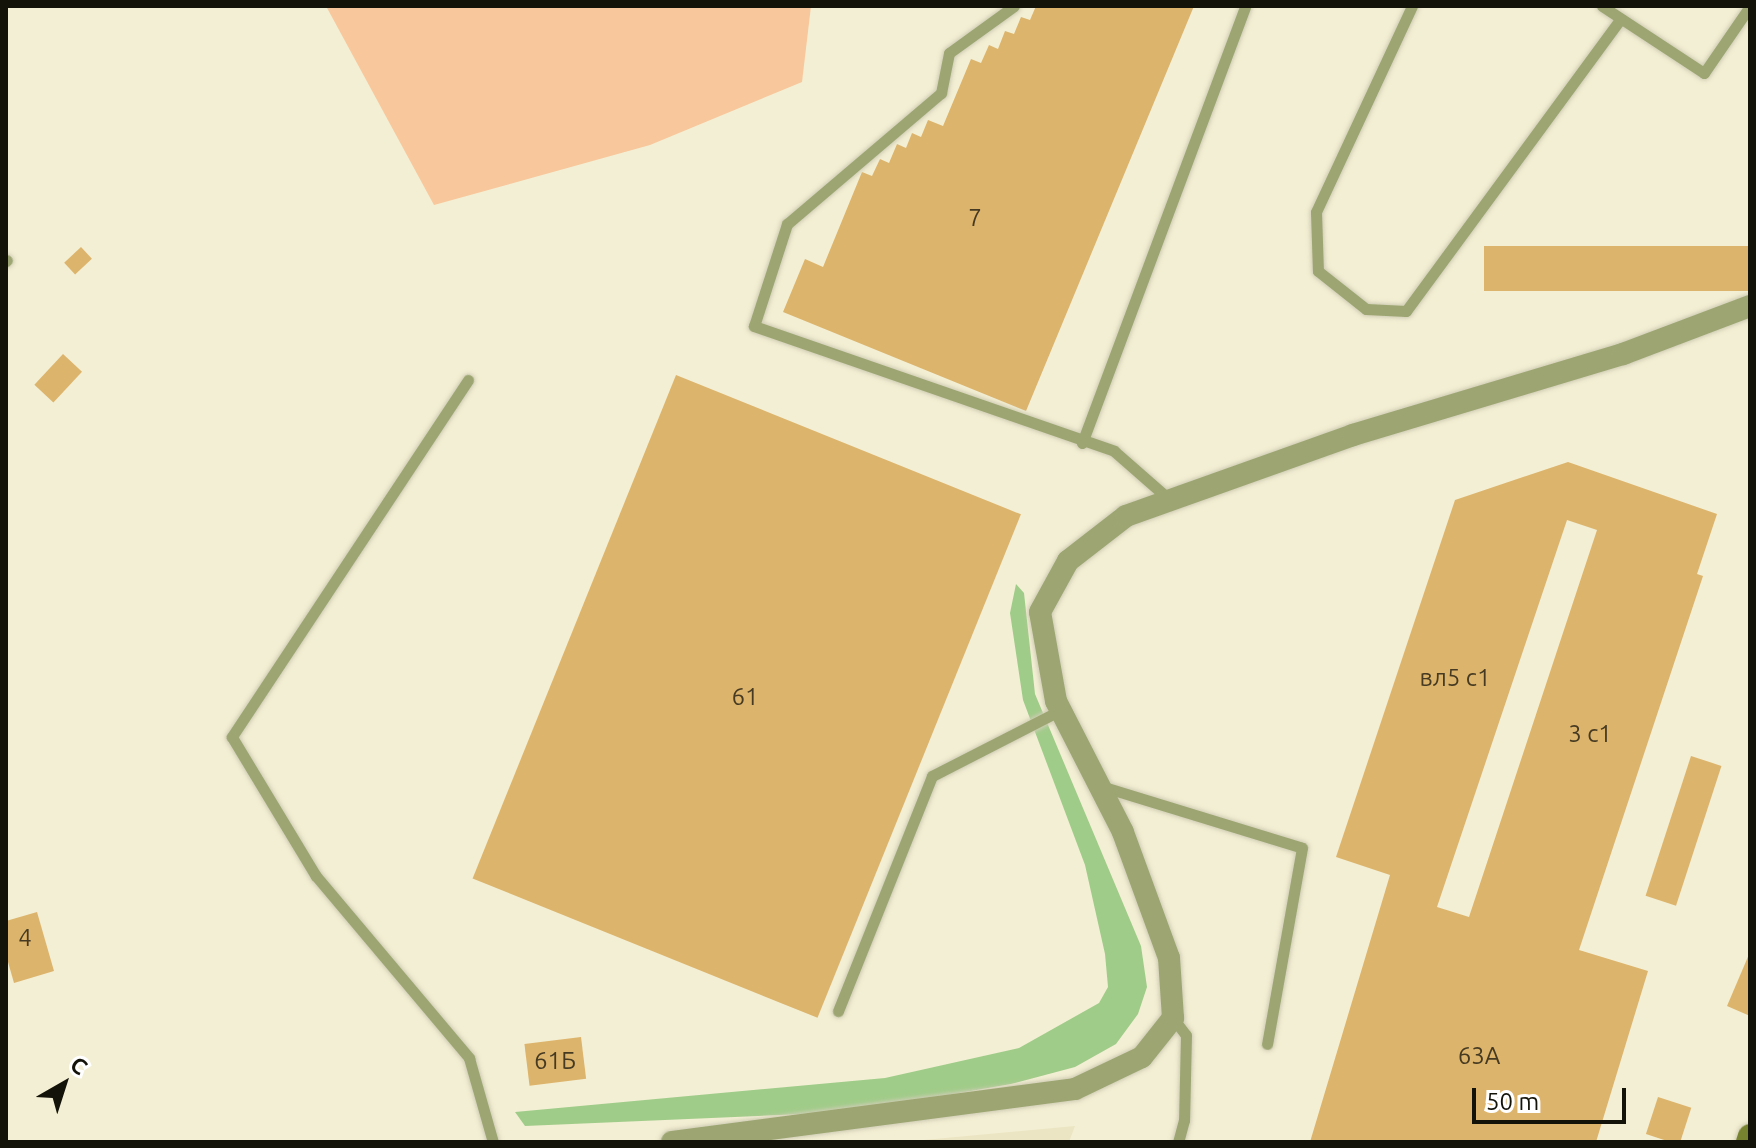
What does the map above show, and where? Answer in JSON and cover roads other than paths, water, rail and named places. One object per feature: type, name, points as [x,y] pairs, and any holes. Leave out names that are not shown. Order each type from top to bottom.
[{"type":"main road","points":[[1748,1142],[1750,1136]]},
{"type":"street","points":[[672,1142],[1075,1089],[1142,1057],[1173,1018],[1169,958],[1123,832],[1061,710],[1040,612],[1068,561],[1126,516],[1353,435],[1623,354],[1750,306]]},
{"type":"lane","points":[[1014,6],[949,53],[941,93],[787,224],[754,326],[1082,443],[1114,451],[1170,500]]},
{"type":"lane","points":[[1082,443],[1245,6]]},
{"type":"lane","points":[[1412,6],[1316,212],[1318,271],[1366,309],[1406,311],[1620,20]]},
{"type":"lane","points":[[1602,6],[1704,73],[1750,6]]},
{"type":"lane","points":[[468,380],[232,737],[316,876],[469,1058],[493,1142]]},
{"type":"lane","points":[[838,1011],[932,776],[1061,710]]},
{"type":"lane","points":[[1097,785],[1302,848],[1267,1044]]},
{"type":"lane","points":[[1173,1018],[1186,1035],[1184,1120],[1178,1142]]}]
